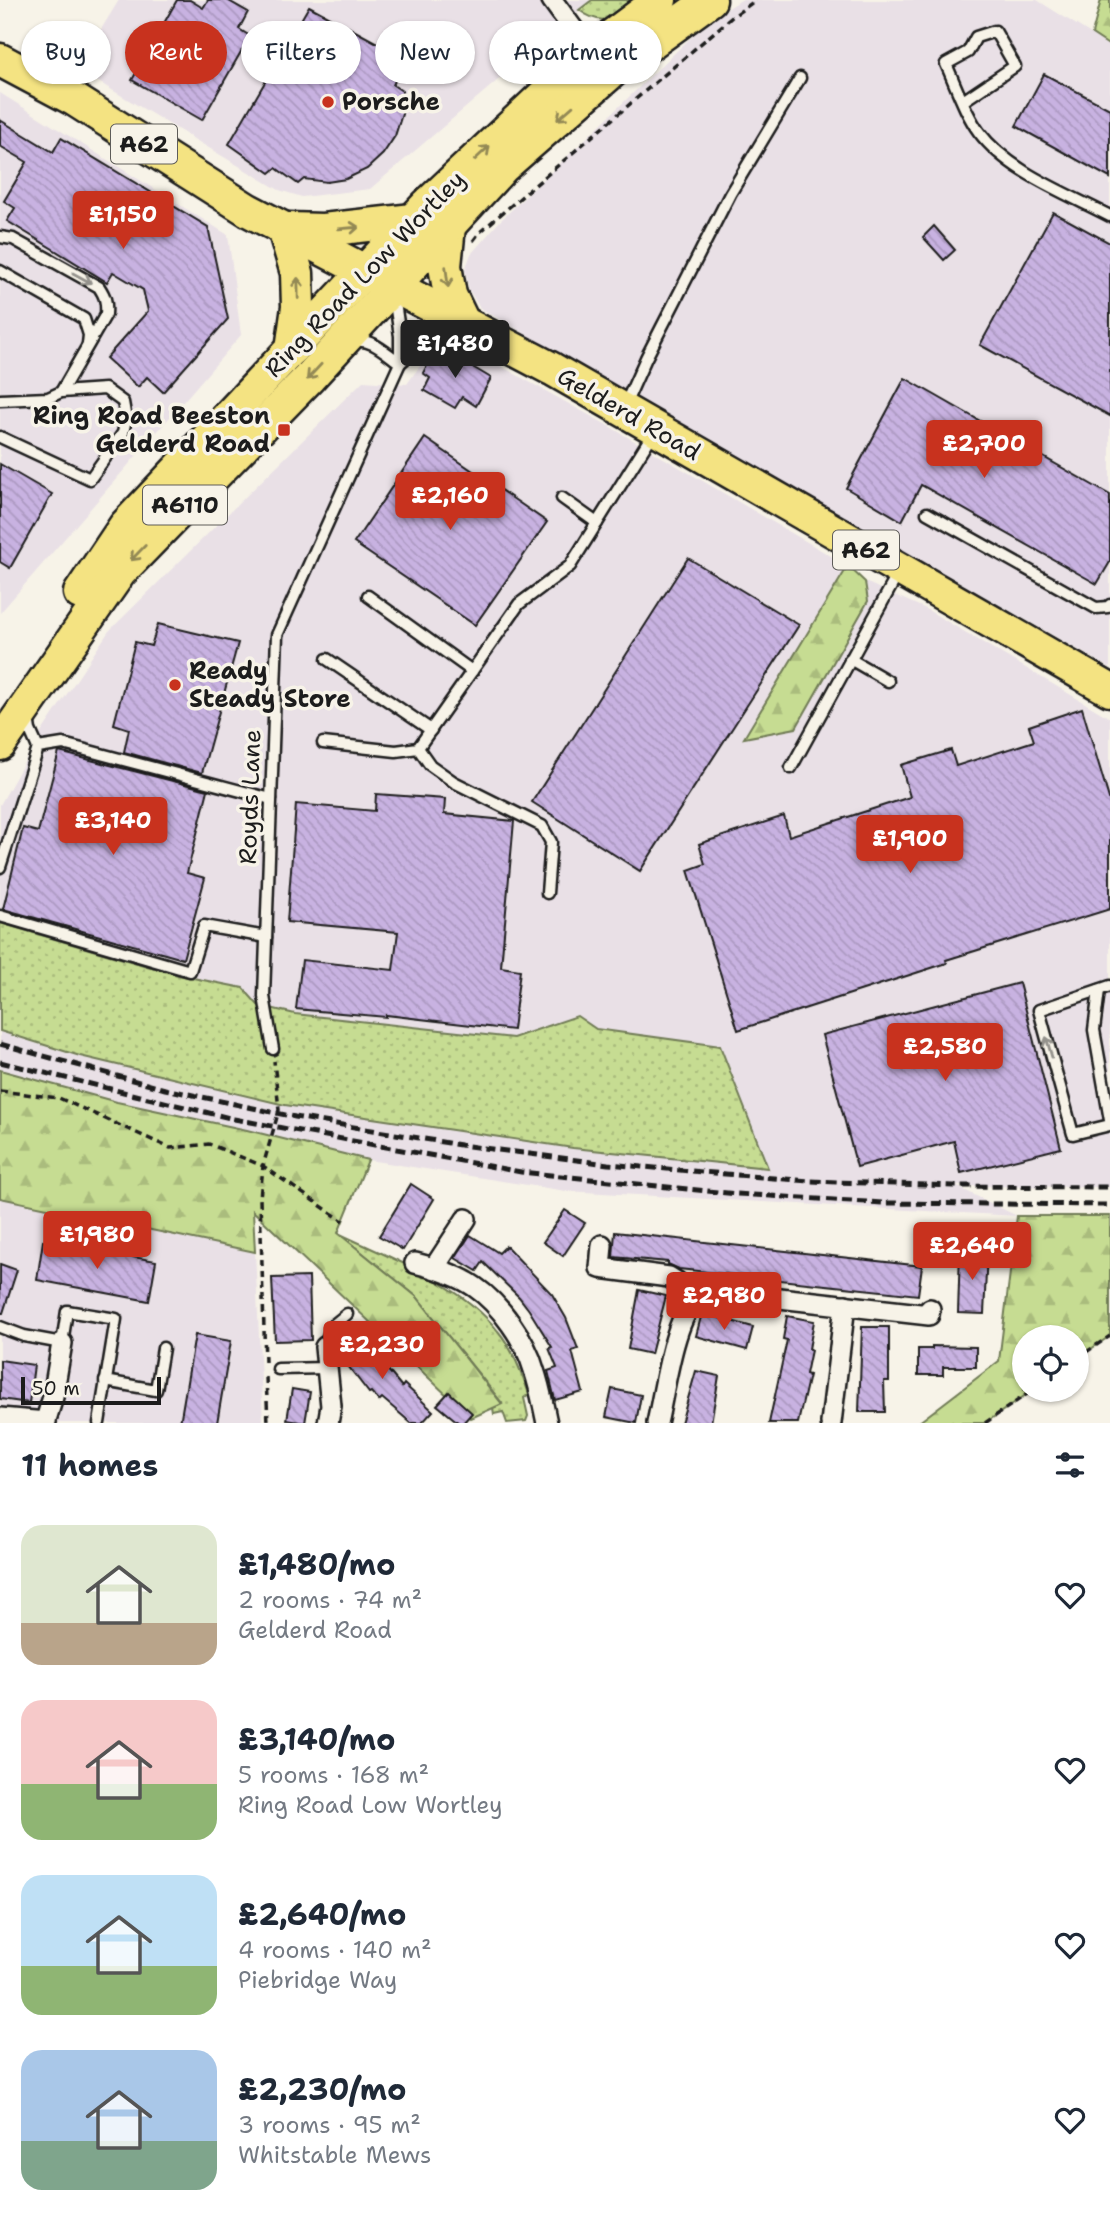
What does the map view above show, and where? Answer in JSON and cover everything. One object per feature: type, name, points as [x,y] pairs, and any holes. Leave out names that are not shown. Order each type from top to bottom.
[{"type":"main road","name":"Ring Road Low Wortley","points":[[632,21],[660,0]]},
{"type":"main road","name":"Ring Road Low Wortley","points":[[13,708],[120,572],[393,286],[460,234],[503,167],[616,68],[710,0]]},
{"type":"main road","name":"Gelderd Road","points":[[0,60],[75,100],[248,210],[552,369],[1110,690]]},
{"type":"main road","name":"Ring Road Low Wortley","points":[[0,744],[13,708],[125,526],[413,220],[556,84]]},
{"type":"main road","name":"A62","points":[[284,229],[323,230],[413,220]]},
{"type":"main road","points":[[284,229],[297,273],[298,307],[292,349]]},
{"type":"main road","points":[[460,234],[445,265],[450,295],[464,324]]},
{"type":"street","points":[[552,0],[567,21]]},
{"type":"street","points":[[466,1219],[424,1265],[476,1287],[503,1314],[523,1342],[534,1368],[547,1423]]},
{"type":"street","points":[[602,1245],[600,1268],[669,1277],[694,1301]]},
{"type":"street","points":[[657,1423],[683,1317],[694,1301],[711,1293],[735,1293],[929,1315],[930,1309]]},
{"type":"street","points":[[831,1423],[845,1305]]},
{"type":"street","points":[[0,1418],[46,1423],[62,1343]]},
{"type":"street","points":[[325,1347],[331,1406],[328,1423]]},
{"type":"lane","points":[[963,101],[1015,66],[995,31],[976,37],[968,52],[946,64],[963,101],[978,131],[1007,162],[1110,216]]},
{"type":"lane","points":[[623,410],[646,358],[730,194],[800,78]]},
{"type":"lane","points":[[0,237],[13,239],[99,287],[105,295],[106,314],[61,392]]},
{"type":"lane","points":[[0,271],[83,319],[89,335],[87,347]]},
{"type":"lane","name":"Royds Lane","points":[[273,1049],[264,996],[277,635],[400,363],[400,336],[393,286]]},
{"type":"lane","name":"Royds Lane","points":[[400,363],[437,331],[464,324]]},
{"type":"lane","points":[[337,346],[358,340],[373,344],[400,363]]},
{"type":"lane","points":[[0,400],[48,398],[61,392],[105,389],[123,402],[126,419],[123,433],[90,479],[0,437]]},
{"type":"lane","points":[[323,743],[396,751],[418,748],[519,604],[570,566],[656,429]]},
{"type":"lane","points":[[562,498],[597,523]]},
{"type":"lane","points":[[927,513],[1096,608],[1110,605]]},
{"type":"lane","points":[[791,768],[900,569]]},
{"type":"lane","points":[[368,596],[472,671]]},
{"type":"lane","points":[[327,659],[431,730]]},
{"type":"lane","points":[[850,659],[888,681]]},
{"type":"lane","points":[[0,867],[38,748],[30,730],[13,708]]},
{"type":"lane","points":[[38,748],[63,744],[271,799]]},
{"type":"lane","points":[[418,748],[430,765],[454,782],[542,826],[551,842],[547,893]]},
{"type":"lane","points":[[0,916],[190,971],[204,926],[266,937]]},
{"type":"lane","points":[[1098,990],[1094,1030],[1110,1122],[1073,1134],[1039,1010],[1098,990],[1110,986]]},
{"type":"lane","points":[[0,1327],[24,1336],[62,1343],[67,1311],[116,1319],[99,1423]]},
{"type":"lane","points":[[325,1347],[331,1327],[346,1314]]},
{"type":"lane","points":[[106,1381],[156,1390],[163,1348]]},
{"type":"lane","points":[[278,1368],[327,1368]]},
{"type":"lane","points":[[46,1423],[51,1423]]},
{"type":"path","points":[[460,234],[480,232],[756,0]]},
{"type":"path","points":[[268,1423],[259,1225],[263,1166],[279,1110],[273,1049]]},
{"type":"path","points":[[0,1091],[60,1098],[170,1148],[209,1144],[263,1166],[343,1221]]},
{"type":"path","points":[[1089,1350],[1110,1336]]},
{"type":"path","points":[[985,1423],[1016,1402]]},
{"type":"shaded area","points":[[119,0],[592,0],[567,21],[489,21],[489,84],[493,84],[370,189],[302,197],[279,190],[102,84],[111,84],[111,21],[106,21]]},
{"type":"shaded area","points":[[741,0],[1037,0],[1110,46],[1110,668],[480,308],[469,290],[465,270],[471,254],[500,221],[643,84],[662,84],[662,65],[707,22]]},
{"type":"shaded area","points":[[0,93],[228,235],[241,335],[0,613]]},
{"type":"shaded area","points":[[452,339],[607,425],[848,566],[745,737],[868,601],[865,582],[926,609],[1110,718],[1110,1187],[956,1186],[1017,1216],[566,1191],[368,1160],[117,1102],[0,1070],[0,1031],[80,1056],[285,1105],[573,1148],[768,1167],[719,1046],[596,1029],[576,1016],[513,1038],[295,1014],[258,1005],[243,988],[178,975],[0,923],[0,805],[39,736],[109,631],[363,381],[407,384],[434,346]]},
{"type":"shaded area","points":[[0,1198],[255,1252],[263,1423],[0,1423]]},
{"type":"green space","points":[[592,0],[637,0],[616,16],[603,20],[579,10]]},
{"type":"green space","points":[[1101,0],[1110,0],[1110,46],[1092,34]]},
{"type":"green space","points":[[848,566],[865,582],[868,601],[796,728],[744,738]]},
{"type":"green space","points":[[0,923],[178,975],[243,988],[258,1005],[295,1014],[513,1038],[577,1016],[596,1029],[720,1046],[768,1168],[573,1148],[285,1105],[80,1056],[0,1031]]},
{"type":"green space","points":[[0,1070],[117,1102],[368,1160],[338,1233],[417,1297],[502,1404],[471,1418],[253,1211],[255,1252],[0,1198]]},
{"type":"green space","points":[[1017,1216],[1110,1216],[1110,1336],[1089,1350],[1089,1325],[1012,1325],[1012,1402],[1016,1402],[985,1423],[918,1423],[999,1361]]},
{"type":"green space","points":[[338,1233],[424,1274],[465,1299],[483,1314],[507,1344],[523,1378],[529,1394],[524,1398],[528,1416],[526,1421],[507,1423],[503,1412],[494,1414],[493,1408],[502,1403],[417,1297]]},
{"type":"building","points":[[177,0],[190,0],[203,8],[208,0],[227,0],[248,12],[239,29],[241,52],[227,76],[227,21],[165,21]]},
{"type":"building","name":"Porsche","points":[[309,6],[337,21],[300,21]]},
{"type":"building","name":"Porsche","points":[[361,34],[375,42],[375,84],[393,84],[402,91],[402,114],[395,136],[383,154],[367,169],[346,179],[327,182],[304,179],[298,184],[276,168],[270,173],[229,144],[264,84],[361,84]]},
{"type":"building","points":[[1044,74],[1110,109],[1110,178],[1016,126]]},
{"type":"building","points":[[139,84],[223,84],[202,120]]},
{"type":"building","points":[[0,120],[53,152],[61,138],[208,227],[228,319],[163,392],[147,377],[138,387],[106,358],[148,311],[143,290],[113,272],[107,282],[7,221],[15,208],[4,201],[27,162],[0,146]]},
{"type":"building","points":[[1053,212],[1110,243],[1110,416],[980,345]]},
{"type":"building","points":[[934,226],[955,250],[944,260],[923,237]]},
{"type":"building","points":[[444,350],[491,378],[476,406],[462,397],[455,408],[424,390],[430,378],[423,373],[430,360],[436,362]]},
{"type":"building","points":[[905,378],[1110,495],[1110,562],[1097,584],[921,485],[902,521],[846,488]]},
{"type":"building","points":[[425,438],[547,522],[475,625],[354,543]]},
{"type":"building","points":[[0,464],[52,494],[10,568],[0,562]]},
{"type":"building","points":[[688,558],[799,625],[640,871],[532,802]]},
{"type":"building","name":"Ready Steady Store","points":[[158,624],[238,643],[202,773],[124,752],[129,729],[114,724],[135,642],[151,646]]},
{"type":"building","points":[[1082,708],[1110,802],[1110,909],[946,960],[947,963],[738,1030],[688,870],[705,864],[699,844],[784,816],[789,836],[910,797],[901,765],[951,750],[956,766],[1034,741],[1029,726]]},
{"type":"building","points":[[59,752],[208,790],[187,873],[205,878],[183,959],[3,909],[23,828],[38,832]]},
{"type":"building","points":[[376,794],[445,799],[444,814],[514,821],[501,967],[520,970],[513,1030],[386,1015],[296,1009],[302,960],[393,970],[398,932],[287,922],[296,804],[375,811]]},
{"type":"building","points":[[1019,983],[1061,1148],[961,1173],[954,1141],[857,1167],[822,1035]]},
{"type":"building","points":[[411,1184],[434,1199],[403,1250],[379,1236]]},
{"type":"building","points":[[565,1210],[585,1223],[563,1256],[543,1242]]},
{"type":"building","points":[[615,1232],[922,1266],[918,1295],[679,1269],[668,1262],[613,1257]]},
{"type":"building","points":[[470,1235],[499,1253],[506,1246],[552,1294],[566,1318],[578,1349],[572,1351],[583,1392],[555,1400],[548,1371],[557,1368],[549,1348],[552,1347],[529,1310],[483,1262],[477,1271],[455,1258]]},
{"type":"building","points":[[43,1241],[156,1261],[149,1301],[37,1280]]},
{"type":"building","points":[[960,1251],[987,1252],[984,1314],[958,1313]]},
{"type":"building","points":[[0,1264],[17,1270],[3,1313],[0,1313]]},
{"type":"building","points":[[309,1277],[311,1340],[275,1341],[272,1278]]},
{"type":"building","points":[[639,1290],[666,1296],[651,1354],[628,1349]]},
{"type":"building","points":[[702,1313],[753,1327],[747,1350],[696,1336]]},
{"type":"building","points":[[787,1316],[814,1321],[806,1374],[809,1375],[798,1423],[769,1423],[787,1340],[783,1339]]},
{"type":"building","points":[[862,1327],[889,1327],[889,1381],[884,1381],[885,1412],[859,1412]]},
{"type":"building","points":[[357,1333],[402,1387],[404,1384],[433,1411],[422,1423],[411,1423],[382,1398],[379,1401],[369,1393],[338,1353],[337,1349]]},
{"type":"building","points":[[195,1335],[231,1341],[217,1423],[180,1423]]},
{"type":"building","points":[[932,1346],[976,1347],[976,1367],[943,1367],[943,1375],[918,1375],[918,1349],[932,1349]]},
{"type":"building","points":[[0,1360],[34,1365],[29,1403],[0,1399]]},
{"type":"building","points":[[696,1371],[719,1376],[711,1423],[681,1423]]},
{"type":"building","points":[[292,1389],[310,1392],[305,1423],[287,1420]]},
{"type":"building","points":[[612,1389],[641,1395],[636,1423],[606,1417]]},
{"type":"building","points":[[449,1392],[472,1413],[463,1423],[459,1423],[437,1405]]},
{"type":"railway","points":[[0,1044],[165,1089],[295,1117],[460,1145],[608,1164],[809,1181],[954,1186],[1110,1187]]},
{"type":"railway","points":[[0,1062],[234,1119],[521,1172],[737,1194],[883,1203],[1110,1205]]},
{"type":"place","name":"Porsche","points":[[328,102]]},
{"type":"place","name":"Ring Road Beeston Gelderd Road","points":[[284,430]]},
{"type":"place","name":"Ready Steady Store","points":[[175,685]]}]
